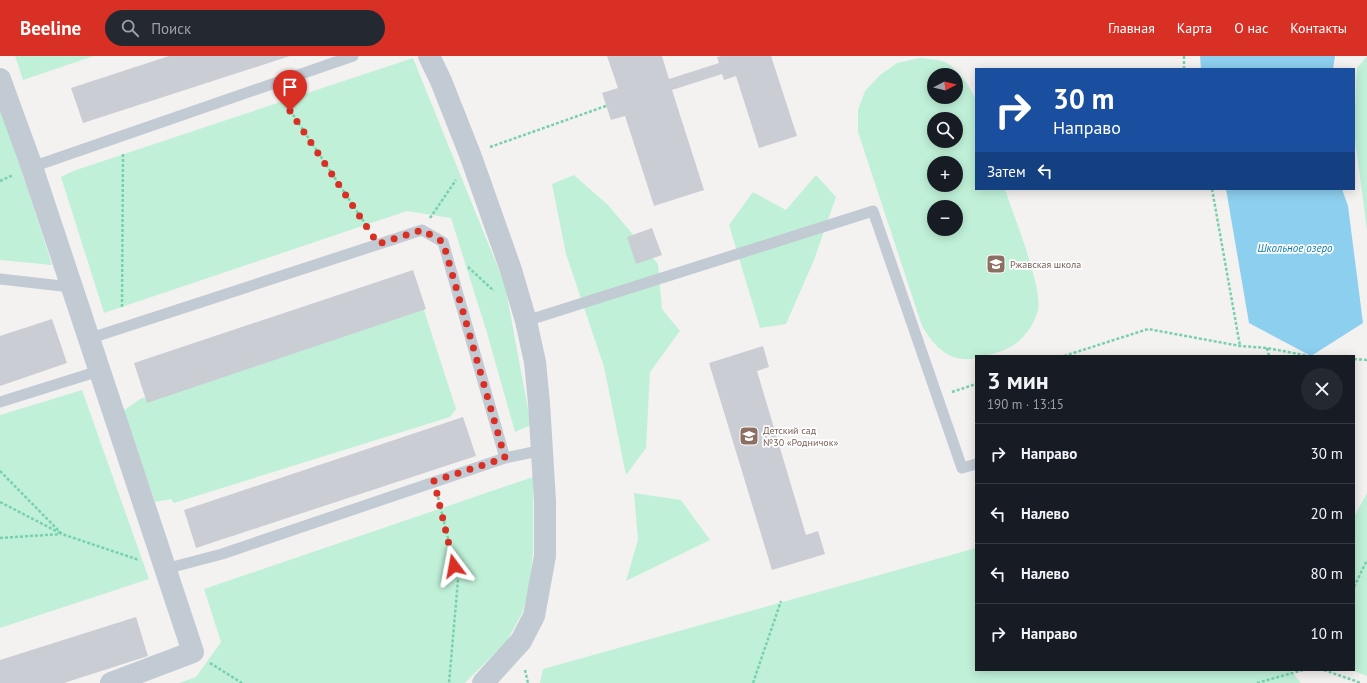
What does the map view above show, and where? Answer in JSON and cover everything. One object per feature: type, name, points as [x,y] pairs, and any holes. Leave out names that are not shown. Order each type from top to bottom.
[{"type":"street","points":[[429,56],[471,157],[511,270],[526,321],[534,362],[543,450],[546,501],[545,556],[534,616],[521,641],[483,683]]},
{"type":"street","points":[[0,79],[32,167],[193,652],[111,683]]},
{"type":"lane","points":[[32,167],[273,85],[353,56]]},
{"type":"lane","points":[[526,321],[872,211],[962,468],[975,464]]},
{"type":"lane","points":[[88,339],[422,230],[443,242],[505,458]]},
{"type":"lane","points":[[0,278],[71,287]]},
{"type":"lane","points":[[0,402],[99,372]]},
{"type":"lane","points":[[165,569],[222,554],[505,458],[543,450]]},
{"type":"path","points":[[1184,56],[1184,68]]},
{"type":"path","points":[[273,85],[378,244]]},
{"type":"path","points":[[422,230],[471,157],[496,144],[606,106]]},
{"type":"path","points":[[122,307],[123,136]]},
{"type":"path","points":[[1212,190],[1240,346]]},
{"type":"path","points":[[443,242],[498,295]]},
{"type":"path","points":[[1067,355],[1148,329],[1240,346],[1268,348],[1304,355]]},
{"type":"path","points":[[1268,348],[1270,355]]},
{"type":"path","points":[[1355,359],[1367,360]]},
{"type":"path","points":[[938,397],[975,384]]},
{"type":"path","points":[[0,471],[62,534]]},
{"type":"path","points":[[434,481],[458,580],[449,683]]},
{"type":"path","points":[[0,502],[62,534],[165,569]]},
{"type":"path","points":[[0,538],[62,534]]},
{"type":"path","points":[[1355,585],[1367,560]]},
{"type":"path","points":[[754,683],[781,601]]},
{"type":"path","points":[[193,652],[242,683]]},
{"type":"path","points":[[1257,683],[1299,671]]},
{"type":"path","points":[[1327,671],[1361,683]]},
{"type":"green space","points":[[15,56],[94,56],[23,80]]},
{"type":"green space","points":[[1367,56],[1367,230],[1355,140],[1357,68]]},
{"type":"green space","points":[[413,58],[505,285],[531,425],[515,432],[487,333],[451,218],[407,211],[104,313],[61,177],[73,171]]},
{"type":"green space","points":[[920,58],[939,60],[954,68],[927,68],[927,104],[963,104],[963,78],[971,90],[975,99],[975,190],[1005,190],[1036,285],[1038,300],[1037,314],[1029,329],[1017,343],[1000,352],[988,355],[975,355],[975,358],[958,358],[944,352],[932,340],[922,326],[858,132],[858,110],[865,91],[880,75],[897,63]]},
{"type":"green space","points":[[0,101],[52,265],[0,260]]},
{"type":"green space","points":[[574,175],[608,205],[658,264],[662,309],[680,331],[650,372],[646,448],[626,475],[604,367],[566,254],[552,184]]},
{"type":"green space","points":[[816,175],[836,197],[814,260],[786,324],[760,328],[729,225],[753,192],[786,210]]},
{"type":"green space","points":[[423,307],[456,409],[450,417],[174,503],[171,499],[155,502],[123,411],[140,399]]},
{"type":"green space","points":[[82,390],[149,579],[0,628],[0,415]]},
{"type":"green space","points":[[533,477],[533,553],[529,590],[522,613],[507,641],[465,683],[179,683],[196,677],[221,642],[204,589]]},
{"type":"green space","points":[[634,493],[681,500],[710,540],[626,581],[638,540]]},
{"type":"green space","points":[[1367,493],[1367,676],[1354,671],[1355,671],[1355,515]]},
{"type":"green space","points":[[975,548],[975,671],[1291,671],[1301,683],[540,683],[543,669]]},
{"type":"water","points":[[1200,56],[1335,56],[1333,68],[1201,68]]},
{"type":"water","name":"Школьное озеро","points":[[1226,190],[1342,190],[1348,206],[1363,323],[1313,355],[1309,355],[1249,323]]},
{"type":"building","points":[[169,56],[290,56],[83,123],[71,88]]},
{"type":"building","points":[[607,56],[662,56],[669,79],[719,63],[717,57],[771,56],[797,136],[759,148],[736,76],[724,80],[722,74],[672,90],[704,190],[654,206],[625,116],[611,120],[602,93],[618,88]]},
{"type":"building","points":[[652,228],[662,255],[636,264],[627,237]]},
{"type":"building","points":[[413,270],[426,309],[147,403],[134,363]]},
{"type":"building","points":[[52,319],[67,363],[0,386],[0,336]]},
{"type":"building","points":[[763,346],[769,367],[757,371],[806,535],[818,531],[825,554],[772,570],[709,363]]},
{"type":"building","points":[[463,417],[476,456],[196,548],[184,510]]},
{"type":"building","points":[[136,617],[148,656],[64,683],[0,683],[0,660]]},
{"type":"place","name":"Ржавская школа","points":[[996,264]]},
{"type":"place","name":"Детский сад №30 «Родничок»","points":[[749,436]]},
{"type":"route","points":[[290,111],[378,244],[422,230],[443,242],[505,458],[434,481],[454,566]]}]
